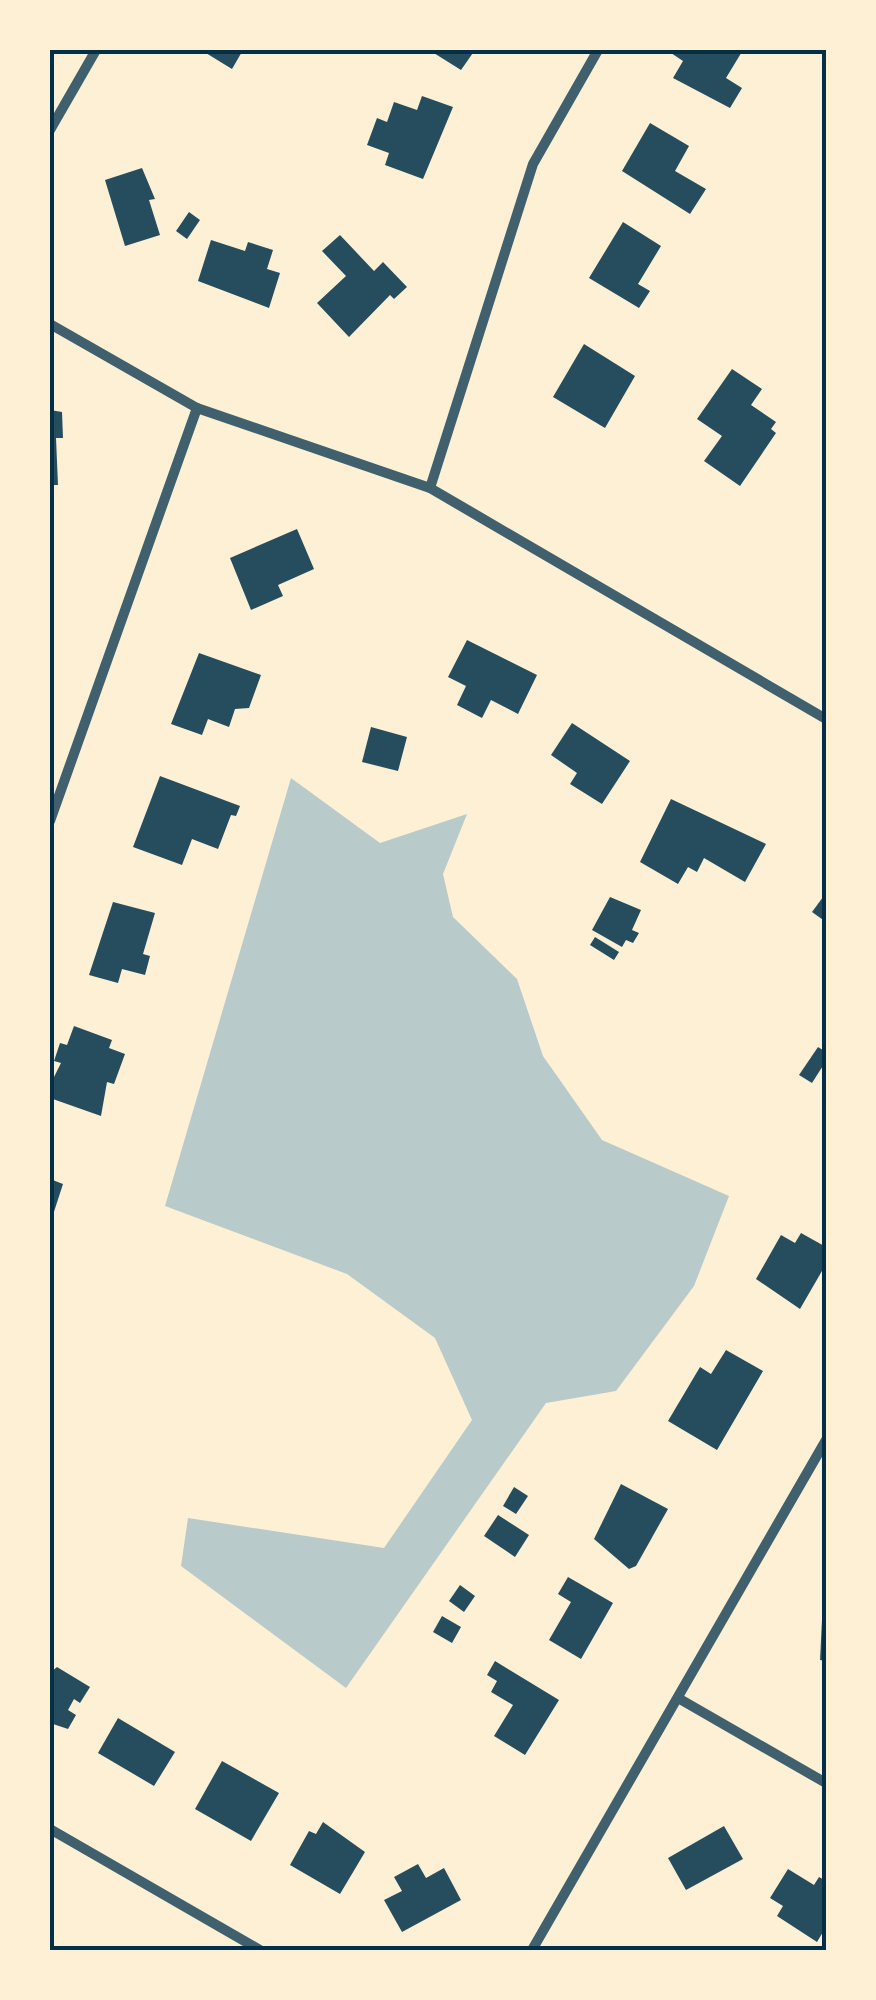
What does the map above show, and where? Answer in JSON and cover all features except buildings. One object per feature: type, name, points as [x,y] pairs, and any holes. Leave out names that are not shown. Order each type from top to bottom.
[{"type":"street","points":[[50,130],[96,50]]},
{"type":"street","points":[[430,488],[533,164],[598,50]]},
{"type":"street","points":[[50,324],[196,408],[430,488],[826,719]]},
{"type":"street","points":[[50,821],[196,408]]},
{"type":"street","points":[[532,1950],[826,1440]]},
{"type":"street","points":[[678,1698],[826,1784]]},
{"type":"street","points":[[50,1829],[260,1950]]},
{"type":"shaded area","points":[[291,778],[380,843],[467,814],[443,874],[453,917],[517,979],[543,1056],[602,1140],[729,1196],[694,1286],[616,1391],[546,1403],[346,1688],[181,1566],[188,1518],[384,1548],[472,1420],[435,1338],[347,1274],[165,1206]]}]
